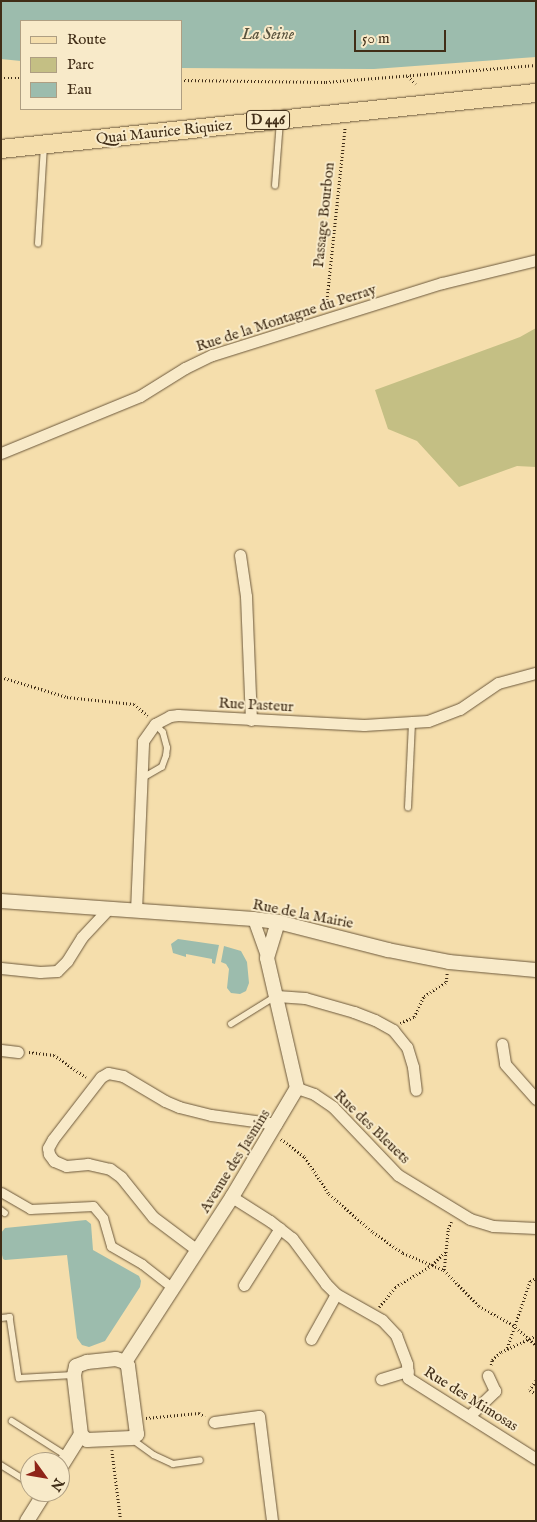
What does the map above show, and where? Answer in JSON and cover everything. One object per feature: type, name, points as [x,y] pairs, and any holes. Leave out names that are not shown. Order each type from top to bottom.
[{"type":"main road","name":"Quai Maurice Riquiez","points":[[1,149],[536,92]]},
{"type":"street","name":"Rue de la Montagne du Perray","points":[[1,453],[140,396],[185,368],[212,355],[442,283],[536,260]]},
{"type":"street","points":[[240,555],[246,596],[251,720]]},
{"type":"street","name":"Rue Pasteur","points":[[156,724],[170,716],[178,715],[364,725],[428,721],[460,709],[498,683],[536,673]]},
{"type":"street","points":[[136,911],[143,741],[156,724]]},
{"type":"street","name":"Rue de la Mairie","points":[[1,901],[278,922],[388,950],[449,962],[536,970]]},
{"type":"street","points":[[1,968],[40,972],[57,970],[67,961],[82,937],[107,910]]},
{"type":"street","points":[[253,919],[267,958],[277,996],[297,1088]]},
{"type":"street","points":[[267,958],[278,922]]},
{"type":"street","points":[[277,996],[304,998],[354,1012],[375,1020],[393,1030],[407,1047],[413,1067],[416,1090]]},
{"type":"street","points":[[502,1044],[505,1064],[536,1099]]},
{"type":"street","points":[[1,1050],[18,1052]]},
{"type":"street","points":[[197,1250],[153,1217],[121,1177],[110,1169],[88,1164],[66,1166],[54,1161],[49,1154],[48,1148],[53,1139],[101,1077],[108,1073],[116,1073],[164,1101],[178,1106],[274,1129]]},
{"type":"street","name":"Avenue des Jasmins","points":[[125,1362],[232,1196],[297,1088]]},
{"type":"street","name":"Rue des Bleuets","points":[[297,1088],[314,1094],[333,1107],[398,1175],[470,1219],[493,1226],[536,1228]]},
{"type":"street","points":[[1,1192],[30,1210],[93,1206],[103,1218],[111,1246],[142,1264],[172,1288]]},
{"type":"street","name":"Rue des Mimosas","points":[[232,1196],[292,1238],[326,1284],[336,1294],[382,1320],[396,1335],[408,1371],[408,1378],[536,1458]]},
{"type":"street","points":[[244,1285],[280,1228]]},
{"type":"street","points":[[311,1339],[336,1294]]},
{"type":"street","points":[[70,1453],[81,1435],[74,1374],[76,1366],[87,1362],[116,1359],[125,1362],[128,1366],[137,1434],[132,1438],[92,1442],[81,1435]]},
{"type":"street","points":[[381,1379],[408,1371]]},
{"type":"street","points":[[470,1415],[495,1391],[488,1376]]},
{"type":"street","points":[[214,1422],[259,1416],[272,1521]]},
{"type":"street","points":[[27,1521],[39,1502]]},
{"type":"lane","points":[[275,186],[280,119]]},
{"type":"lane","points":[[38,244],[44,144]]},
{"type":"lane","points":[[408,808],[412,722]]},
{"type":"lane","points":[[141,779],[162,767],[166,756],[167,748],[163,732],[156,724]]},
{"type":"lane","points":[[231,1024],[277,996]]},
{"type":"lane","points":[[1,1318],[10,1317],[19,1378],[74,1374]]},
{"type":"lane","points":[[12,1421],[62,1452]]},
{"type":"lane","points":[[132,1438],[154,1455],[172,1464],[200,1460]]},
{"type":"lane","points":[[1,1465],[20,1477]]},
{"type":"path","points":[[182,80],[326,82],[536,65]]},
{"type":"path","points":[[408,76],[416,84]]},
{"type":"path","points":[[1,78],[20,78]]},
{"type":"path","name":"Passage Bourbon","points":[[326,320],[347,113]]},
{"type":"path","points":[[1,677],[67,697],[134,704],[156,724]]},
{"type":"path","points":[[393,1030],[402,1021],[414,1017],[424,996],[446,982],[449,962]]},
{"type":"path","points":[[18,1052],[54,1054],[96,1084]]},
{"type":"path","points":[[274,1129],[305,1157],[328,1194],[373,1232],[403,1253],[444,1270],[480,1306],[514,1325],[536,1345]]},
{"type":"path","points":[[444,1270],[448,1229],[452,1222],[450,1218],[454,1209]]},
{"type":"path","points":[[373,1315],[396,1287],[432,1265],[446,1251]]},
{"type":"path","points":[[507,1348],[530,1281],[536,1278]]},
{"type":"path","points":[[488,1376],[492,1360],[507,1348],[536,1336]]},
{"type":"path","points":[[536,1381],[530,1390],[536,1394]]},
{"type":"path","points":[[135,1419],[199,1413],[214,1422]]},
{"type":"path","points":[[111,1440],[121,1521]]},
{"type":"green space","points":[[536,328],[536,467],[517,466],[459,487],[417,441],[388,429],[375,390],[520,337]]},
{"type":"water","name":"La Seine","points":[[1,1],[536,1],[536,57],[374,69],[182,68],[182,20],[20,20],[20,61],[1,59]]},
{"type":"water","points":[[178,939],[219,945],[215,964],[212,963],[212,959],[186,954],[186,957],[173,953],[171,944]]},
{"type":"water","points":[[224,946],[241,951],[247,962],[249,983],[246,991],[240,994],[231,993],[227,988],[229,969],[226,964],[221,962]]},
{"type":"water","points":[[86,1220],[91,1224],[93,1250],[139,1276],[141,1281],[140,1287],[105,1341],[89,1347],[82,1345],[77,1338],[67,1255],[5,1260],[1,1251],[1,1233],[5,1228]]}]
